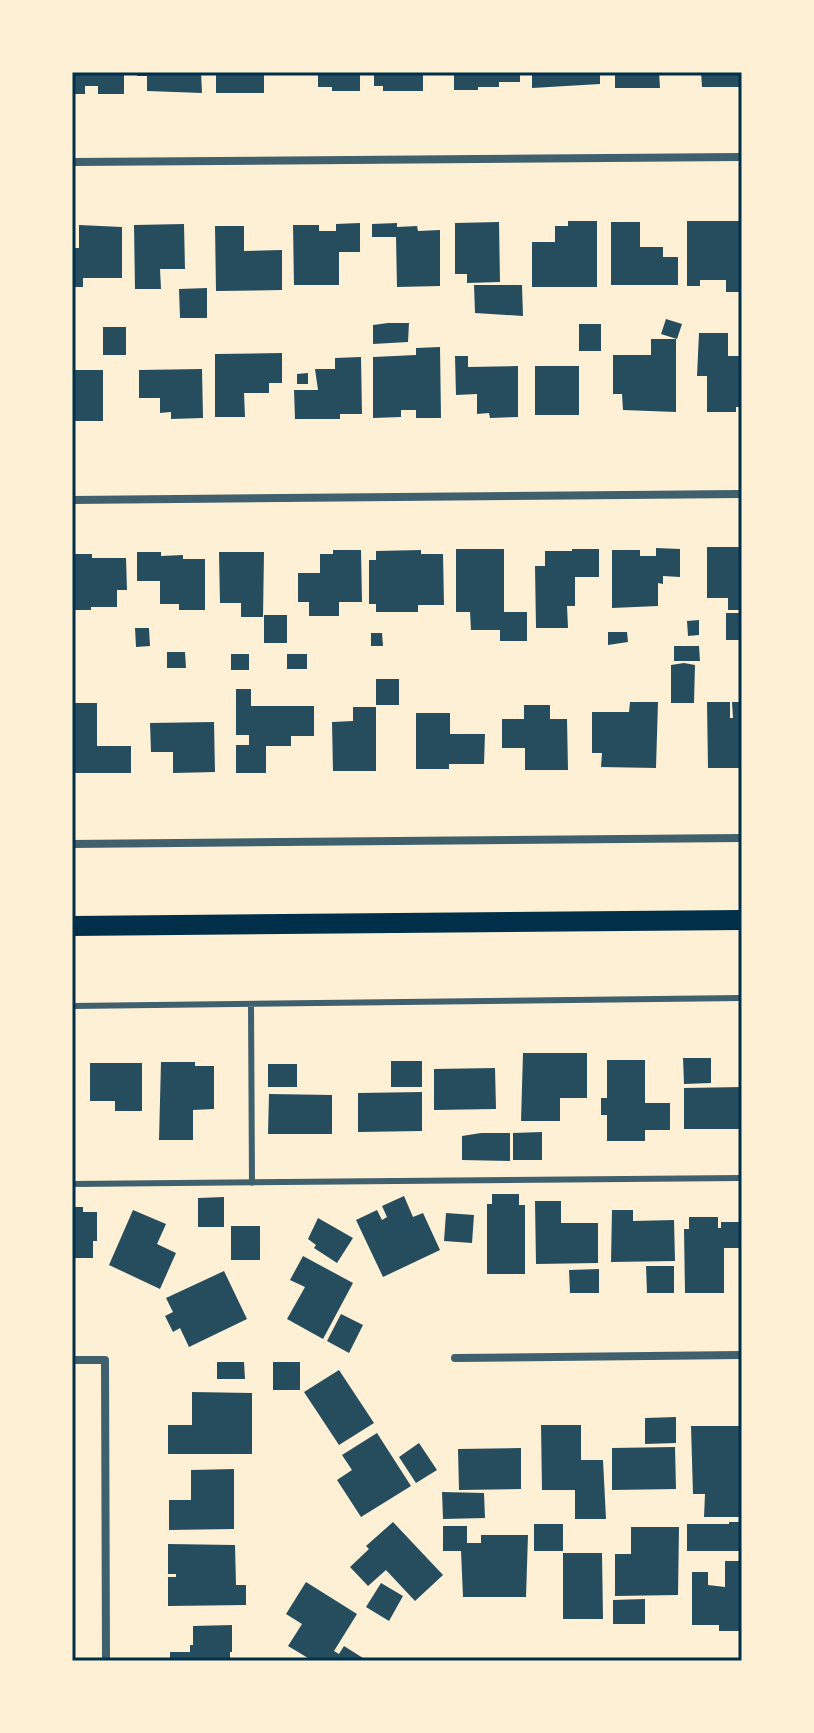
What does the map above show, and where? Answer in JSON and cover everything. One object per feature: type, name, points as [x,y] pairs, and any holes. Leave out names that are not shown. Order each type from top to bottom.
[{"type":"main road","points":[[72,926],[742,920]]},
{"type":"street","points":[[72,162],[742,157]]},
{"type":"street","points":[[72,500],[742,494]]},
{"type":"street","points":[[72,844],[742,838]]},
{"type":"street","points":[[455,1358],[742,1355]]},
{"type":"street","points":[[72,1360],[105,1360],[106,1661]]},
{"type":"lane","points":[[72,1006],[742,998]]},
{"type":"lane","points":[[251,1004],[252,1183]]},
{"type":"lane","points":[[72,1184],[742,1178]]},
{"type":"building","points":[[72,72],[124,72],[124,94],[98,94],[98,86],[85,86],[85,94],[72,94]]},
{"type":"building","points":[[137,72],[201,72],[202,93],[147,91],[147,76],[137,76]]},
{"type":"building","points":[[216,72],[264,72],[264,93],[216,93]]},
{"type":"building","points":[[318,72],[360,72],[360,91],[332,91],[332,87],[318,87]]},
{"type":"building","points":[[374,72],[423,72],[423,91],[383,91],[383,86],[374,86]]},
{"type":"building","points":[[454,72],[520,72],[520,82],[499,82],[499,87],[478,87],[478,90],[454,90]]},
{"type":"building","points":[[532,72],[600,72],[600,84],[532,88]]},
{"type":"building","points":[[615,72],[659,72],[660,88],[615,88]]},
{"type":"building","points":[[701,72],[742,72],[742,87],[702,87]]},
{"type":"building","points":[[568,221],[597,221],[597,287],[532,287],[532,242],[555,242],[555,226],[568,226]]},
{"type":"building","points":[[687,221],[742,221],[742,292],[726,292],[726,280],[700,280],[700,286],[687,286]]},
{"type":"building","points":[[499,222],[500,282],[467,283],[467,274],[455,274],[455,223]]},
{"type":"building","points":[[611,222],[640,222],[640,247],[663,247],[663,257],[678,257],[678,285],[611,285]]},
{"type":"building","points":[[360,223],[360,252],[339,252],[339,285],[294,285],[293,225],[319,225],[319,231],[336,231],[336,224]]},
{"type":"building","points":[[397,223],[397,227],[417,226],[418,231],[440,230],[440,286],[397,287],[396,237],[372,237],[372,224]]},
{"type":"building","points":[[184,224],[185,269],[160,269],[161,289],[135,289],[134,225]]},
{"type":"building","points":[[79,225],[122,227],[122,278],[83,278],[83,287],[72,287],[72,248],[79,248]]},
{"type":"building","points":[[215,226],[244,226],[244,251],[282,250],[282,290],[216,291]]},
{"type":"building","points":[[474,285],[522,285],[523,316],[475,313]]},
{"type":"building","points":[[207,288],[207,318],[180,318],[179,289]]},
{"type":"building","points":[[666,319],[682,324],[677,339],[661,334]]},
{"type":"building","points":[[409,323],[408,342],[373,344],[373,325]]},
{"type":"building","points":[[579,324],[601,324],[601,351],[579,351]]},
{"type":"building","points":[[103,327],[126,327],[126,355],[103,355]]},
{"type":"building","points":[[699,333],[728,333],[728,356],[742,356],[742,407],[736,407],[736,412],[707,412],[707,376],[697,376]]},
{"type":"building","points":[[651,339],[676,339],[676,412],[623,410],[622,394],[613,394],[613,355],[651,355]]},
{"type":"building","points":[[440,347],[441,418],[416,418],[416,410],[401,410],[401,417],[373,418],[373,357],[416,355],[416,348]]},
{"type":"building","points":[[282,353],[282,383],[269,383],[269,393],[244,393],[245,417],[215,417],[215,354]]},
{"type":"building","points":[[455,356],[468,356],[468,367],[518,366],[518,417],[490,418],[489,413],[477,414],[477,394],[456,395]]},
{"type":"building","points":[[361,357],[362,414],[340,414],[340,419],[295,419],[294,390],[318,390],[315,369],[335,369],[335,358]]},
{"type":"building","points":[[535,366],[579,366],[579,415],[535,415]]},
{"type":"building","points":[[202,369],[203,418],[171,419],[171,412],[160,413],[160,398],[139,398],[139,370]]},
{"type":"building","points":[[72,370],[103,370],[103,421],[72,421]]},
{"type":"building","points":[[308,373],[308,384],[297,384],[297,374]]},
{"type":"building","points":[[707,547],[742,547],[742,610],[728,610],[728,598],[707,598]]},
{"type":"building","points":[[656,548],[680,549],[680,577],[663,576],[663,584],[658,583],[658,606],[612,608],[612,550],[640,550],[640,556],[656,556]]},
{"type":"building","points":[[456,549],[504,549],[504,612],[527,612],[527,641],[500,641],[500,630],[471,630],[470,612],[456,612]]},
{"type":"building","points":[[599,549],[599,577],[575,577],[575,606],[567,606],[568,628],[536,628],[535,566],[545,566],[545,551]]},
{"type":"building","points":[[333,550],[361,550],[362,602],[339,602],[339,616],[309,616],[309,602],[298,602],[298,573],[320,573],[320,554],[333,554]]},
{"type":"building","points":[[421,550],[421,554],[443,554],[444,605],[418,605],[418,612],[376,612],[376,604],[369,604],[369,560],[376,560],[376,551]]},
{"type":"building","points":[[137,552],[161,552],[161,556],[183,555],[183,559],[205,559],[205,610],[179,610],[179,604],[160,604],[160,581],[137,581]]},
{"type":"building","points":[[219,552],[264,552],[263,617],[241,617],[241,603],[220,603]]},
{"type":"building","points":[[72,554],[92,554],[92,558],[126,558],[127,590],[117,590],[117,607],[72,610]]},
{"type":"building","points":[[726,613],[742,613],[742,640],[726,640]]},
{"type":"building","points":[[264,615],[287,615],[287,643],[264,643]]},
{"type":"building","points":[[699,620],[699,635],[688,636],[687,621]]},
{"type":"building","points":[[135,628],[149,628],[150,646],[136,647]]},
{"type":"building","points":[[608,632],[627,632],[628,642],[608,645]]},
{"type":"building","points":[[371,633],[382,633],[383,646],[371,646]]},
{"type":"building","points":[[674,646],[699,646],[700,661],[674,661]]},
{"type":"building","points":[[167,652],[185,652],[186,668],[167,668]]},
{"type":"building","points":[[231,654],[249,654],[249,670],[231,670]]},
{"type":"building","points":[[287,654],[307,654],[307,669],[287,669]]},
{"type":"building","points":[[671,665],[695,665],[694,703],[671,703]]},
{"type":"building","points":[[376,679],[399,679],[399,705],[376,705]]},
{"type":"building","points":[[236,689],[251,689],[251,706],[314,706],[314,736],[291,736],[291,746],[266,746],[266,773],[236,773],[236,745],[249,745],[249,735],[236,735]]},
{"type":"building","points":[[630,702],[658,702],[656,768],[601,767],[602,753],[592,753],[592,712],[629,712]]},
{"type":"building","points":[[707,702],[730,702],[730,718],[733,718],[732,702],[742,702],[742,768],[708,768]]},
{"type":"building","points":[[72,703],[97,703],[97,746],[131,746],[131,773],[72,773]]},
{"type":"building","points":[[524,705],[550,705],[550,719],[567,719],[568,770],[525,770],[525,748],[502,748],[502,719],[524,719]]},
{"type":"building","points":[[353,707],[376,707],[376,771],[333,771],[332,722],[353,721]]},
{"type":"building","points":[[416,713],[450,713],[450,734],[485,734],[484,764],[449,764],[449,769],[416,769]]},
{"type":"building","points":[[214,722],[215,772],[173,773],[173,752],[151,752],[150,723]]},
{"type":"building","points":[[523,1053],[587,1053],[587,1098],[560,1098],[560,1121],[521,1121]]},
{"type":"building","points":[[683,1058],[711,1058],[711,1083],[684,1084]]},
{"type":"building","points":[[607,1060],[645,1060],[645,1103],[670,1103],[670,1130],[645,1130],[645,1141],[607,1141],[607,1115],[601,1115],[601,1098],[607,1098]]},
{"type":"building","points":[[391,1061],[422,1061],[422,1087],[391,1087]]},
{"type":"building","points":[[161,1062],[195,1062],[195,1066],[214,1066],[214,1109],[193,1110],[193,1140],[159,1140]]},
{"type":"building","points":[[90,1063],[142,1063],[142,1111],[115,1111],[115,1101],[90,1101]]},
{"type":"building","points":[[268,1064],[297,1064],[297,1087],[268,1087]]},
{"type":"building","points":[[495,1068],[496,1109],[434,1110],[434,1069]]},
{"type":"building","points":[[742,1087],[742,1129],[684,1129],[684,1088]]},
{"type":"building","points":[[422,1092],[422,1131],[358,1132],[358,1093]]},
{"type":"building","points":[[269,1094],[332,1095],[332,1134],[268,1134]]},
{"type":"building","points":[[542,1132],[542,1160],[513,1160],[513,1133]]},
{"type":"building","points":[[510,1133],[510,1161],[462,1160],[462,1136]]},
{"type":"building","points":[[492,1194],[519,1194],[519,1205],[525,1205],[525,1274],[487,1274],[487,1204],[492,1204]]},
{"type":"building","points":[[404,1196],[413,1217],[423,1213],[440,1250],[383,1277],[356,1220],[377,1210],[382,1220],[387,1217],[382,1206]]},
{"type":"building","points":[[224,1197],[224,1227],[198,1227],[198,1198]]},
{"type":"building","points":[[535,1201],[561,1201],[561,1223],[598,1223],[598,1263],[536,1264]]},
{"type":"building","points":[[72,1207],[83,1207],[83,1212],[97,1212],[97,1241],[93,1241],[93,1258],[72,1258]]},
{"type":"building","points":[[133,1210],[166,1224],[157,1244],[176,1253],[160,1289],[109,1265]]},
{"type":"building","points":[[612,1210],[633,1210],[633,1221],[674,1220],[675,1261],[611,1262]]},
{"type":"building","points":[[446,1213],[474,1215],[472,1243],[444,1241]]},
{"type":"building","points":[[689,1217],[718,1217],[718,1228],[721,1228],[721,1222],[742,1222],[742,1248],[724,1248],[724,1293],[685,1293],[684,1229],[689,1229]]},
{"type":"building","points":[[318,1218],[353,1238],[337,1263],[314,1248],[316,1245],[308,1239]]},
{"type":"building","points":[[231,1226],[260,1226],[260,1260],[231,1260]]},
{"type":"building","points":[[303,1256],[353,1283],[323,1339],[287,1319],[305,1287],[290,1280]]},
{"type":"building","points":[[646,1266],[674,1266],[674,1293],[647,1293]]},
{"type":"building","points":[[599,1269],[599,1293],[570,1293],[569,1270]]},
{"type":"building","points":[[224,1271],[247,1319],[189,1347],[180,1328],[173,1332],[165,1316],[173,1312],[166,1298]]},
{"type":"building","points":[[341,1314],[363,1325],[349,1353],[327,1341]]},
{"type":"building","points":[[217,1362],[244,1362],[245,1379],[217,1379]]},
{"type":"building","points":[[273,1362],[300,1362],[300,1390],[273,1390]]},
{"type":"building","points":[[339,1370],[374,1423],[339,1445],[304,1392]]},
{"type":"building","points":[[192,1392],[252,1393],[252,1454],[168,1454],[168,1425],[192,1425]]},
{"type":"building","points":[[676,1417],[676,1443],[645,1444],[645,1418]]},
{"type":"building","points":[[541,1425],[581,1425],[581,1460],[603,1460],[606,1519],[575,1519],[575,1490],[542,1490]]},
{"type":"building","points":[[691,1426],[742,1426],[742,1517],[704,1517],[705,1494],[693,1494]]},
{"type":"building","points":[[377,1433],[411,1486],[361,1517],[337,1480],[352,1470],[342,1455]]},
{"type":"building","points":[[419,1443],[437,1470],[416,1483],[399,1457]]},
{"type":"building","points":[[675,1447],[676,1489],[612,1490],[612,1448]]},
{"type":"building","points":[[521,1448],[521,1489],[459,1490],[458,1449]]},
{"type":"building","points":[[234,1469],[234,1529],[169,1530],[169,1500],[191,1500],[191,1470]]},
{"type":"building","points":[[442,1492],[484,1493],[485,1518],[443,1519]]},
{"type":"building","points":[[393,1522],[443,1575],[415,1601],[386,1570],[368,1586],[350,1567],[369,1549],[366,1546]]},
{"type":"building","points":[[742,1522],[742,1551],[687,1551],[687,1524]]},
{"type":"building","points":[[534,1524],[563,1524],[563,1551],[534,1551]]},
{"type":"building","points":[[443,1526],[467,1526],[467,1543],[481,1543],[481,1535],[528,1535],[526,1597],[463,1597],[461,1551],[443,1551]]},
{"type":"building","points":[[631,1527],[679,1527],[678,1595],[615,1596],[615,1554],[631,1554]]},
{"type":"building","points":[[168,1544],[235,1545],[236,1585],[246,1585],[246,1605],[168,1606],[168,1577],[176,1577],[176,1574],[168,1574]]},
{"type":"building","points":[[563,1553],[602,1553],[603,1619],[563,1619]]},
{"type":"building","points":[[725,1561],[742,1561],[740,1631],[719,1631],[719,1625],[692,1625],[692,1572],[708,1572],[708,1585],[725,1587]]},
{"type":"building","points":[[306,1582],[357,1614],[334,1651],[339,1654],[344,1646],[363,1658],[362,1661],[313,1661],[288,1646],[302,1624],[286,1614]]},
{"type":"building","points":[[381,1583],[403,1596],[389,1621],[366,1607]]},
{"type":"building","points":[[645,1599],[645,1624],[613,1624],[613,1600]]},
{"type":"building","points":[[232,1625],[230,1661],[170,1661],[170,1652],[190,1652],[193,1626]]}]
